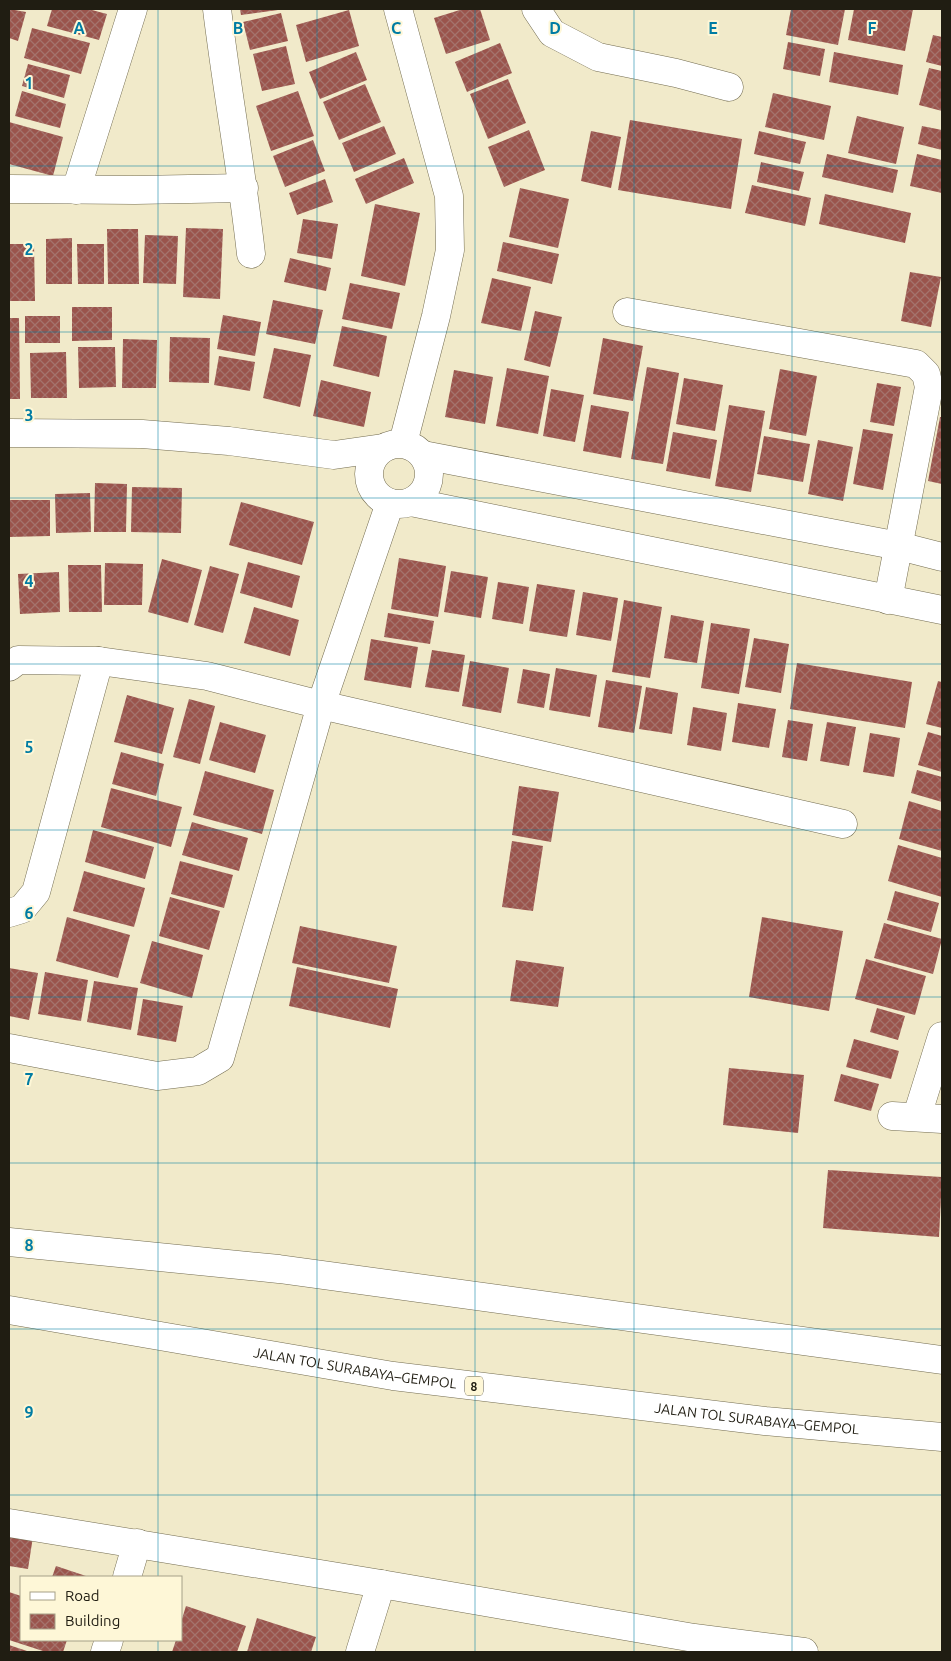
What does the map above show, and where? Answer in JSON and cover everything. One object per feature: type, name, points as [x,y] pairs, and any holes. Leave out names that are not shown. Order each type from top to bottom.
[{"type":"main road","points":[[76,190],[133,9]]},
{"type":"main road","points":[[217,9],[224,68],[244,188],[251,254]]},
{"type":"main road","points":[[398,9],[449,196],[450,250],[436,316],[403,449]]},
{"type":"main road","points":[[536,9],[552,33],[598,57],[676,73],[729,87]]},
{"type":"main road","points":[[9,188],[76,190],[244,188]]},
{"type":"main road","points":[[628,312],[916,364],[926,374],[929,387],[888,600]]},
{"type":"main road","points":[[9,433],[142,434],[229,441],[334,455],[403,449],[899,546],[942,557]]},
{"type":"main road","points":[[403,449],[428,465],[429,476],[426,487],[420,496],[391,498],[369,478],[369,467],[374,456],[403,449]]},
{"type":"main road","points":[[334,455],[391,498],[942,610]]},
{"type":"main road","points":[[9,1048],[157,1076],[198,1071],[220,1058],[321,705],[391,498]]},
{"type":"main road","points":[[9,667],[18,660],[99,661],[207,676],[321,705],[843,824]]},
{"type":"main road","points":[[9,913],[22,909],[36,892],[99,661]]},
{"type":"main road","points":[[917,1117],[942,1036]]},
{"type":"main road","points":[[9,1242],[279,1269],[942,1360]]},
{"type":"main road","name":"JALAN TOL SURABAYA–GEMPOL","points":[[9,1310],[394,1376],[765,1421],[942,1437]]},
{"type":"main road","points":[[9,1523],[381,1584],[692,1645],[804,1652]]},
{"type":"main road","points":[[127,1576],[137,1543]]},
{"type":"main road","points":[[360,1652],[381,1584]]},
{"type":"building","points":[[9,9],[26,12],[18,41],[9,38]]},
{"type":"building","points":[[52,9],[88,9],[107,14],[99,40],[47,26]]},
{"type":"building","points":[[240,9],[278,9],[278,10],[241,15]]},
{"type":"building","points":[[463,9],[480,9],[490,40],[446,54],[434,18]]},
{"type":"building","points":[[791,9],[845,9],[838,45],[786,35]]},
{"type":"building","points":[[854,9],[913,9],[905,51],[848,40]]},
{"type":"building","points":[[349,10],[359,46],[306,62],[296,25]]},
{"type":"building","points":[[281,13],[288,41],[250,50],[243,22]]},
{"type":"building","points":[[32,28],[90,43],[81,74],[24,58]]},
{"type":"building","points":[[933,35],[942,37],[942,66],[926,62]]},
{"type":"building","points":[[788,42],[825,49],[820,76],[783,69]]},
{"type":"building","points":[[500,43],[512,73],[467,92],[455,62]]},
{"type":"building","points":[[286,46],[295,84],[262,91],[253,54]]},
{"type":"building","points":[[356,52],[367,80],[320,99],[309,72]]},
{"type":"building","points":[[834,52],[903,65],[898,95],[829,82]]},
{"type":"building","points":[[28,64],[70,75],[64,98],[22,86]]},
{"type":"building","points":[[929,68],[942,71],[942,111],[919,105]]},
{"type":"building","points":[[508,79],[526,123],[488,139],[470,94]]},
{"type":"building","points":[[365,84],[381,122],[339,140],[323,102]]},
{"type":"building","points":[[22,91],[66,104],[60,128],[15,116]]},
{"type":"building","points":[[298,91],[314,136],[271,151],[256,106]]},
{"type":"building","points":[[773,93],[831,106],[824,140],[765,127]]},
{"type":"building","points":[[857,116],[904,127],[896,164],[848,153]]},
{"type":"building","points":[[630,120],[742,139],[731,209],[618,190]]},
{"type":"building","points":[[9,122],[63,137],[53,176],[9,164]]},
{"type":"building","points":[[384,126],[396,154],[354,172],[342,143]]},
{"type":"building","points":[[922,126],[942,130],[942,150],[918,144]]},
{"type":"building","points":[[529,130],[545,170],[504,187],[488,147]]},
{"type":"building","points":[[591,131],[621,137],[611,188],[581,181]]},
{"type":"building","points":[[759,131],[806,142],[800,164],[754,154]]},
{"type":"building","points":[[313,140],[325,171],[285,187],[273,156]]},
{"type":"building","points":[[827,154],[898,170],[893,193],[822,177]]},
{"type":"building","points":[[917,154],[942,160],[942,193],[910,186]]},
{"type":"building","points":[[404,158],[414,183],[366,204],[355,179]]},
{"type":"building","points":[[761,162],[804,172],[799,191],[757,182]]},
{"type":"building","points":[[325,179],[333,202],[297,215],[289,193]]},
{"type":"building","points":[[752,185],[811,198],[805,226],[745,213]]},
{"type":"building","points":[[520,188],[569,199],[558,248],[509,237]]},
{"type":"building","points":[[825,194],[911,213],[905,243],[819,224]]},
{"type":"building","points":[[375,204],[420,213],[405,286],[361,276]]},
{"type":"building","points":[[303,219],[338,224],[332,259],[297,253]]},
{"type":"building","points":[[186,228],[223,229],[220,299],[183,297]]},
{"type":"building","points":[[107,229],[138,229],[139,284],[108,284]]},
{"type":"building","points":[[145,235],[178,236],[176,284],[143,283]]},
{"type":"building","points":[[72,238],[72,284],[46,284],[46,239]]},
{"type":"building","points":[[503,242],[559,254],[552,284],[497,271]]},
{"type":"building","points":[[9,244],[34,244],[35,301],[9,301]]},
{"type":"building","points":[[77,244],[104,244],[104,284],[78,284]]},
{"type":"building","points":[[290,258],[331,268],[326,291],[284,282]]},
{"type":"building","points":[[910,272],[941,277],[931,327],[901,321]]},
{"type":"building","points":[[492,278],[531,287],[521,331],[481,323]]},
{"type":"building","points":[[350,283],[400,293],[392,329],[342,319]]},
{"type":"building","points":[[273,300],[323,310],[315,344],[266,334]]},
{"type":"building","points":[[72,307],[112,307],[112,340],[72,341]]},
{"type":"building","points":[[535,311],[562,317],[550,367],[524,360]]},
{"type":"building","points":[[223,315],[261,322],[255,356],[217,349]]},
{"type":"building","points":[[25,316],[60,316],[60,343],[25,343]]},
{"type":"building","points":[[9,318],[19,318],[20,399],[9,399]]},
{"type":"building","points":[[342,326],[387,336],[379,377],[333,366]]},
{"type":"building","points":[[170,337],[210,338],[209,383],[169,382]]},
{"type":"building","points":[[603,338],[643,346],[633,401],[593,394]]},
{"type":"building","points":[[123,339],[157,340],[156,388],[122,388]]},
{"type":"building","points":[[78,347],[115,347],[116,387],[79,388]]},
{"type":"building","points":[[274,348],[311,355],[300,407],[263,398]]},
{"type":"building","points":[[66,352],[67,398],[31,398],[30,353]]},
{"type":"building","points":[[219,356],[255,362],[250,391],[214,385]]},
{"type":"building","points":[[647,367],[679,373],[663,464],[631,459]]},
{"type":"building","points":[[507,368],[549,376],[538,434],[496,426]]},
{"type":"building","points":[[780,369],[817,376],[806,436],[769,429]]},
{"type":"building","points":[[454,370],[493,377],[485,424],[445,417]]},
{"type":"building","points":[[684,378],[723,385],[715,431],[676,424]]},
{"type":"building","points":[[321,380],[371,392],[364,427],[313,416]]},
{"type":"building","points":[[877,383],[901,387],[894,426],[870,422]]},
{"type":"building","points":[[551,389],[584,395],[575,442],[543,436]]},
{"type":"building","points":[[591,405],[629,412],[621,458],[583,451]]},
{"type":"building","points":[[729,405],[765,411],[751,492],[715,486]]},
{"type":"building","points":[[940,417],[942,417],[942,484],[928,481]]},
{"type":"building","points":[[863,429],[893,434],[883,490],[853,484]]},
{"type":"building","points":[[673,432],[717,440],[710,479],[666,471]]},
{"type":"building","points":[[764,436],[810,444],[803,482],[757,474]]},
{"type":"building","points":[[818,440],[853,447],[843,501],[808,494]]},
{"type":"building","points":[[95,483],[127,484],[126,532],[94,532]]},
{"type":"building","points":[[132,487],[182,488],[181,533],[131,532]]},
{"type":"building","points":[[90,493],[91,532],[56,533],[55,494]]},
{"type":"building","points":[[9,500],[50,500],[50,536],[9,537]]},
{"type":"building","points":[[241,502],[314,522],[302,565],[229,545]]},
{"type":"building","points":[[399,558],[446,566],[438,617],[391,609]]},
{"type":"building","points":[[162,559],[202,570],[188,623],[148,612]]},
{"type":"building","points":[[248,562],[300,576],[292,608],[240,593]]},
{"type":"building","points":[[105,563],[143,564],[142,605],[104,605]]},
{"type":"building","points":[[68,565],[101,565],[102,612],[69,612]]},
{"type":"building","points":[[210,566],[239,574],[223,633],[194,625]]},
{"type":"building","points":[[451,571],[488,577],[481,618],[444,612]]},
{"type":"building","points":[[59,572],[60,612],[20,614],[18,574]]},
{"type":"building","points":[[498,582],[529,587],[523,624],[492,619]]},
{"type":"building","points":[[537,584],[575,590],[567,637],[529,631]]},
{"type":"building","points":[[583,592],[618,598],[611,641],[576,635]]},
{"type":"building","points":[[624,600],[662,607],[650,678],[612,672]]},
{"type":"building","points":[[254,607],[299,620],[290,656],[244,643]]},
{"type":"building","points":[[388,613],[434,621],[430,644],[384,637]]},
{"type":"building","points":[[671,615],[704,621],[697,663],[664,658]]},
{"type":"building","points":[[711,623],[750,629],[739,694],[701,688]]},
{"type":"building","points":[[754,638],[789,644],[781,693],[745,687]]},
{"type":"building","points":[[371,639],[418,647],[411,688],[364,680]]},
{"type":"building","points":[[432,650],[465,655],[459,692],[425,687]]},
{"type":"building","points":[[470,661],[509,668],[501,713],[462,706]]},
{"type":"building","points":[[797,663],[912,682],[905,728],[790,709]]},
{"type":"building","points":[[556,668],[597,675],[590,717],[549,710]]},
{"type":"building","points":[[523,669],[550,674],[544,708],[517,703]]},
{"type":"building","points":[[606,680],[642,686],[634,733],[598,727]]},
{"type":"building","points":[[938,681],[942,682],[942,728],[926,724]]},
{"type":"building","points":[[646,687],[678,693],[672,734],[639,729]]},
{"type":"building","points":[[127,695],[174,708],[162,754],[114,742]]},
{"type":"building","points":[[189,699],[215,706],[200,764],[173,757]]},
{"type":"building","points":[[738,703],[776,709],[769,748],[732,742]]},
{"type":"building","points":[[693,707],[727,713],[721,751],[687,745]]},
{"type":"building","points":[[788,720],[813,724],[807,761],[782,757]]},
{"type":"building","points":[[220,722],[266,735],[255,773],[209,760]]},
{"type":"building","points":[[827,722],[856,727],[849,766],[820,761]]},
{"type":"building","points":[[928,732],[942,736],[942,772],[918,765]]},
{"type":"building","points":[[870,733],[900,738],[894,777],[863,772]]},
{"type":"building","points":[[121,752],[164,764],[156,796],[112,784]]},
{"type":"building","points":[[917,770],[942,777],[942,802],[911,793]]},
{"type":"building","points":[[205,771],[274,790],[262,834],[193,815]]},
{"type":"building","points":[[519,786],[559,792],[551,842],[512,835]]},
{"type":"building","points":[[111,788],[182,807],[171,847],[101,827]]},
{"type":"building","points":[[909,801],[942,811],[942,851],[899,839]]},
{"type":"building","points":[[192,822],[248,838],[239,871],[182,855]]},
{"type":"building","points":[[93,830],[154,847],[145,879],[85,862]]},
{"type":"building","points":[[512,841],[543,846],[533,911],[502,907]]},
{"type":"building","points":[[898,845],[942,858],[942,897],[888,881]]},
{"type":"building","points":[[180,861],[233,875],[224,908],[171,894]]},
{"type":"building","points":[[84,871],[145,888],[134,927],[73,911]]},
{"type":"building","points":[[895,891],[939,903],[931,932],[887,920]]},
{"type":"building","points":[[170,897],[220,911],[209,950],[159,936]]},
{"type":"building","points":[[67,917],[130,935],[118,978],[56,961]]},
{"type":"building","points":[[762,917],[843,931],[829,1011],[749,997]]},
{"type":"building","points":[[884,923],[942,939],[933,974],[874,958]]},
{"type":"building","points":[[300,926],[397,946],[389,983],[292,963]]},
{"type":"building","points":[[152,941],[203,955],[192,998],[140,983]]},
{"type":"building","points":[[866,959],[926,976],[915,1015],[855,999]]},
{"type":"building","points":[[516,960],[564,967],[558,1007],[510,1001]]},
{"type":"building","points":[[297,967],[398,989],[390,1028],[289,1006]]},
{"type":"building","points":[[9,968],[38,973],[29,1020],[9,1016]]},
{"type":"building","points":[[45,972],[88,980],[81,1021],[38,1014]]},
{"type":"building","points":[[94,981],[138,988],[131,1030],[87,1022]]},
{"type":"building","points":[[143,999],[183,1006],[176,1042],[137,1035]]},
{"type":"building","points":[[877,1008],[905,1016],[898,1040],[870,1032]]},
{"type":"building","points":[[854,1039],[899,1051],[891,1079],[846,1067]]},
{"type":"building","points":[[729,1068],[804,1075],[798,1133],[723,1125]]},
{"type":"building","points":[[841,1074],[879,1084],[871,1111],[834,1101]]},
{"type":"building","points":[[828,1170],[942,1177],[939,1237],[823,1228]]},
{"type":"building","points":[[9,1526],[34,1530],[28,1569],[9,1566]]},
{"type":"building","points":[[56,1566],[86,1576],[52,1576]]},
{"type":"building","points":[[9,1592],[20,1596],[20,1641],[67,1641],[63,1652],[46,1652],[9,1640]]},
{"type":"building","points":[[186,1606],[246,1626],[237,1652],[172,1652],[176,1641],[182,1641],[182,1619]]},
{"type":"building","points":[[257,1618],[316,1637],[311,1652],[247,1652]]},
{"type":"building","points":[[9,1645],[30,1652],[9,1652]]}]
